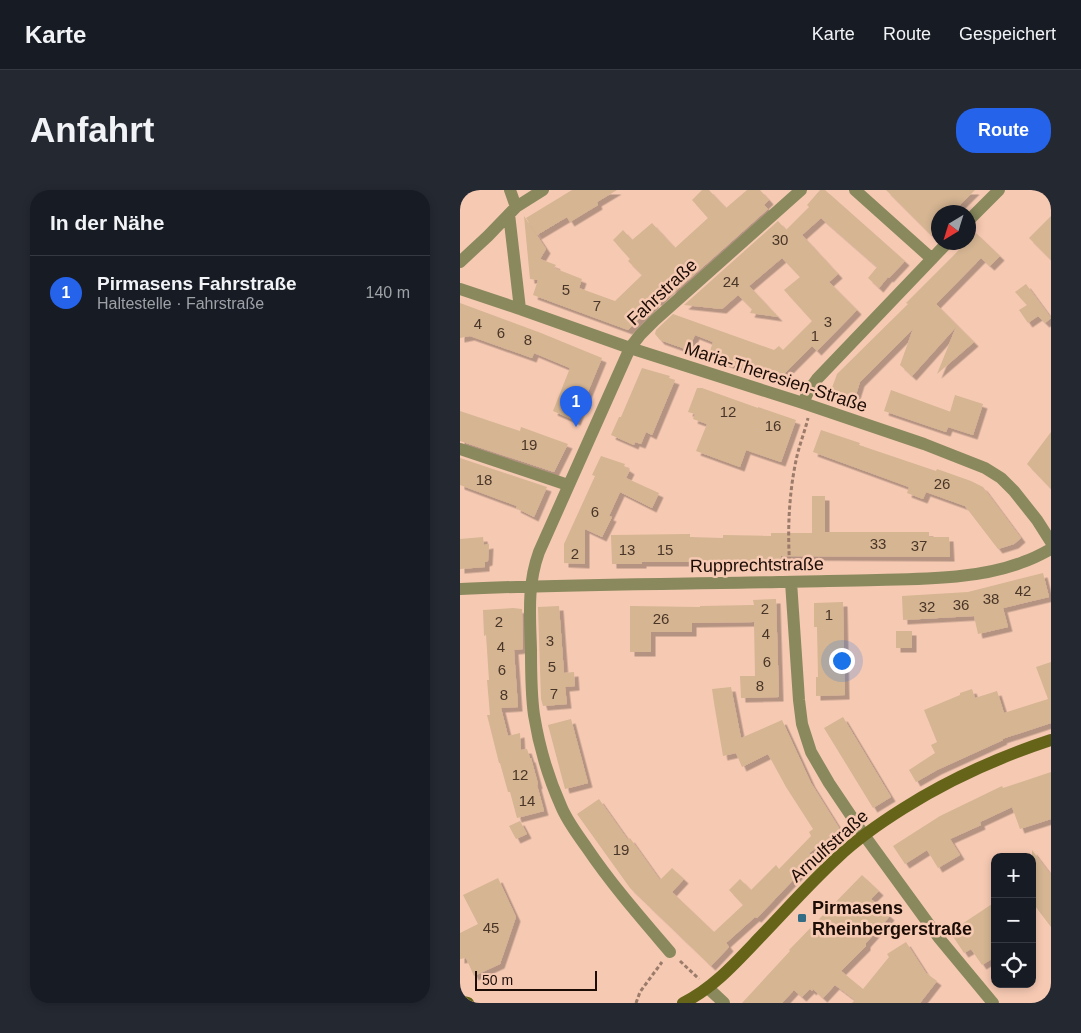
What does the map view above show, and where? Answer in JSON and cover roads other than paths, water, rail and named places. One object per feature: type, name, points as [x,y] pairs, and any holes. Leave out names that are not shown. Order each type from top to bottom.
[{"type":"street","points":[[510,190],[520,309]]},
{"type":"street","points":[[460,262],[513,211],[543,190]]},
{"type":"street","name":"Fahrstraße","points":[[670,952],[599,866],[562,808],[551,782],[534,714],[530,623],[531,586],[534,567],[630,348],[655,320],[801,190]]},
{"type":"street","points":[[855,190],[932,259]]},
{"type":"street","points":[[976,213],[999,190]]},
{"type":"street","points":[[807,404],[809,390],[817,379],[940,250]]},
{"type":"street","name":"Maria-Theresien-Straße","points":[[460,289],[630,348],[807,404],[924,444],[985,468],[1001,478],[1014,491],[1037,520],[1051,542]]},
{"type":"street","points":[[460,449],[568,486]]},
{"type":"street","name":"Rupprechtstraße","points":[[460,590],[531,586],[912,579],[988,572],[1023,563],[1051,550]]},
{"type":"street","points":[[791,582],[798,700],[802,724],[811,752],[864,835],[939,938],[993,1003]]},
{"type":"street","name":"Arnulfstraße","points":[[683,1003],[708,988],[735,964],[836,858],[864,835],[944,784],[984,765],[1051,740]]},
{"type":"street","points":[[708,988],[724,1003]]},
{"type":"street","points":[[460,1001],[468,1003]]},
{"type":"place","name":"Pirmasens Fahrstraße","points":[[576,427]]},
{"type":"place","name":"Pirmasens Rheinbergerstraße","points":[[802,918]]}]
